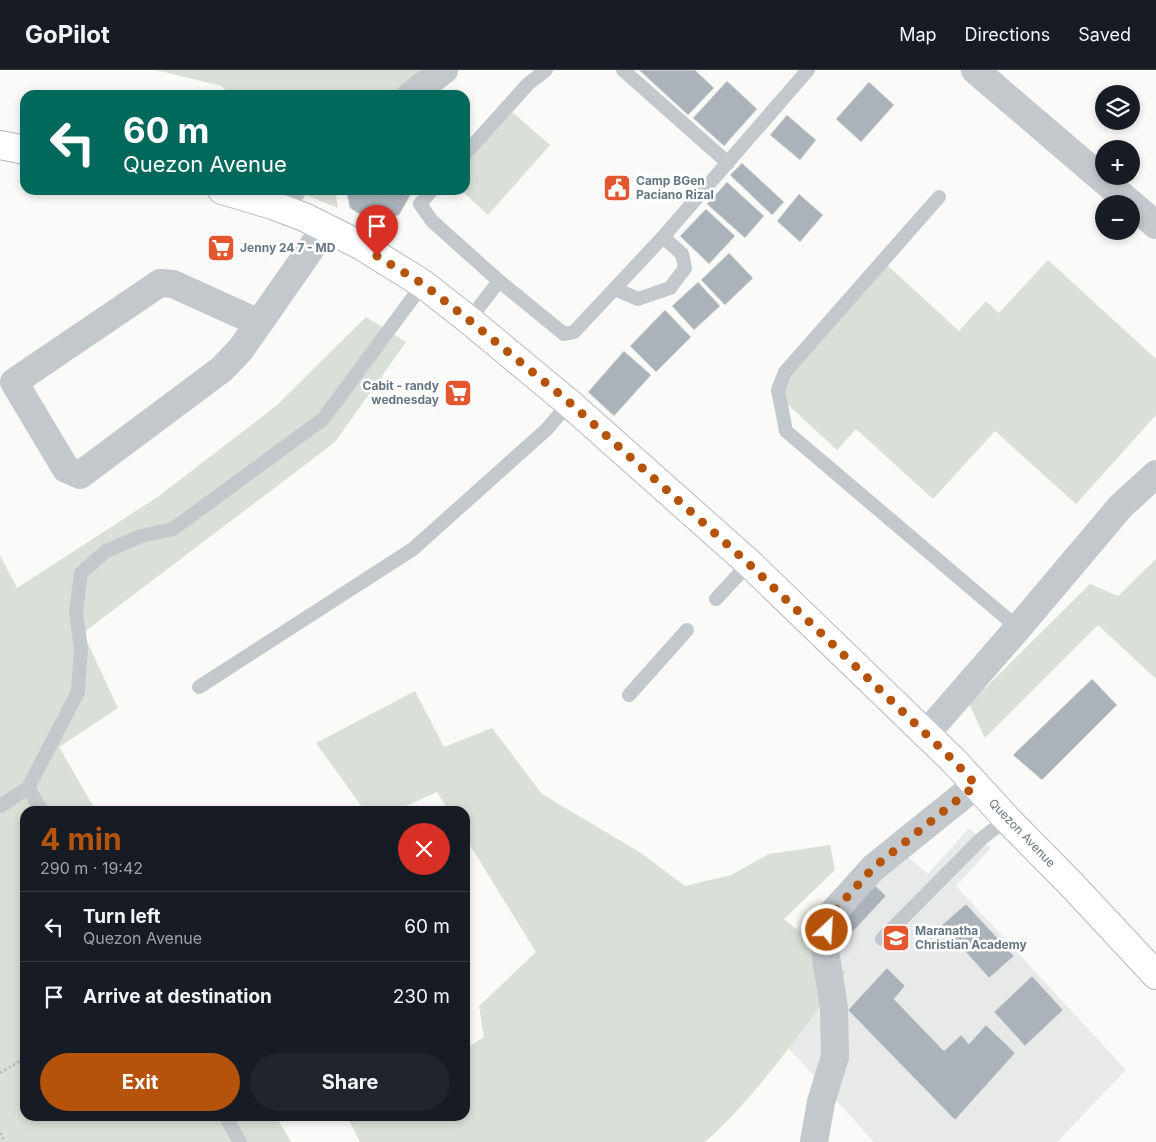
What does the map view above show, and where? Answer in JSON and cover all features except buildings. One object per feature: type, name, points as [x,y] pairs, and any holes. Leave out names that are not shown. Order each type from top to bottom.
[{"type":"main road","points":[[0,145],[20,149]]},
{"type":"main road","name":"Quezon Avenue","points":[[265,195],[282,197],[326,227],[362,246],[423,284],[569,402],[749,564],[954,761],[1156,975]]},
{"type":"street","points":[[418,90],[444,70]]},
{"type":"street","points":[[975,70],[1156,225]]},
{"type":"street","points":[[259,323],[174,284],[160,283],[14,382],[66,469],[80,475],[222,369],[241,349],[326,227]]},
{"type":"street","points":[[925,735],[1121,506],[1156,474]]},
{"type":"street","points":[[814,1142],[822,1102],[835,1057],[834,1008],[824,944],[830,916],[873,868],[976,785]]},
{"type":"lane","points":[[470,148],[528,84],[546,70]]},
{"type":"lane","points":[[622,70],[728,163]]},
{"type":"lane","points":[[428,195],[420,204],[432,221],[499,281],[564,334],[574,332],[663,237],[808,70]]},
{"type":"lane","points":[[938,197],[785,372],[778,390],[786,431],[1018,628]]},
{"type":"lane","points":[[615,289],[638,299],[670,288],[685,268],[682,254],[663,237]]},
{"type":"lane","points":[[469,320],[499,281]]},
{"type":"lane","points":[[0,806],[28,788],[78,692],[81,648],[76,613],[81,573],[106,551],[141,536],[173,529],[323,419],[423,284]]},
{"type":"lane","points":[[199,687],[413,549],[547,429],[569,402]]},
{"type":"lane","points":[[716,599],[749,564]]},
{"type":"lane","points":[[629,695],[687,630]]},
{"type":"lane","points":[[28,788],[39,806]]},
{"type":"lane","points":[[882,939],[981,839],[1007,819]]},
{"type":"lane","points":[[228,1121],[240,1142]]},
{"type":"path","points":[[0,1073],[20,1061]]},
{"type":"path","points":[[0,1134],[5,1142]]},
{"type":"shaded area","points":[[156,70],[422,70],[420,77],[403,90],[225,90],[222,86]]},
{"type":"shaded area","points":[[509,109],[550,145],[488,215],[466,195],[470,195],[470,153]]},
{"type":"shaded area","points":[[306,195],[336,195],[338,208]]},
{"type":"shaded area","points":[[1048,260],[1156,359],[1156,415],[1076,504],[995,431],[933,499],[856,429],[837,450],[773,391],[887,265],[959,331],[986,301],[999,313]]},
{"type":"shaded area","points":[[366,317],[406,342],[335,442],[83,633],[118,708],[59,747],[93,806],[20,806],[20,1121],[279,1121],[291,1142],[0,1142],[0,555],[17,588],[159,496],[276,406]]},
{"type":"shaded area","points":[[1156,559],[1156,679],[1098,625],[985,738],[969,704],[1090,584],[1118,596]]},
{"type":"shaded area","points":[[415,691],[444,747],[492,728],[542,794],[641,853],[685,886],[731,875],[769,854],[830,845],[835,870],[784,919],[846,972],[762,1082],[705,1142],[360,1142],[350,1121],[470,1121],[470,1046],[484,1037],[479,1006],[536,952],[470,845],[470,806],[446,806],[437,792],[405,806],[361,806],[316,743]]},
{"type":"shaded area","name":"Maranatha Christian Academy","points":[[969,828],[991,848],[956,886],[1126,1070],[1057,1142],[874,1142],[736,990],[873,851],[904,854],[928,874]]},
{"type":"place","name":"Camp BGen Paciano Rizal","points":[[617,188]]},
{"type":"place","name":"Jenny 24 7 - MD","points":[[221,248]]},
{"type":"place","name":"Cabit - randy wednesday","points":[[458,393]]},
{"type":"place","name":"Maranatha Christian Academy","points":[[896,938]]},
{"type":"route","points":[[377,256],[423,284],[569,402],[749,564],[954,761],[976,785],[873,868],[830,916],[827,930]]}]
